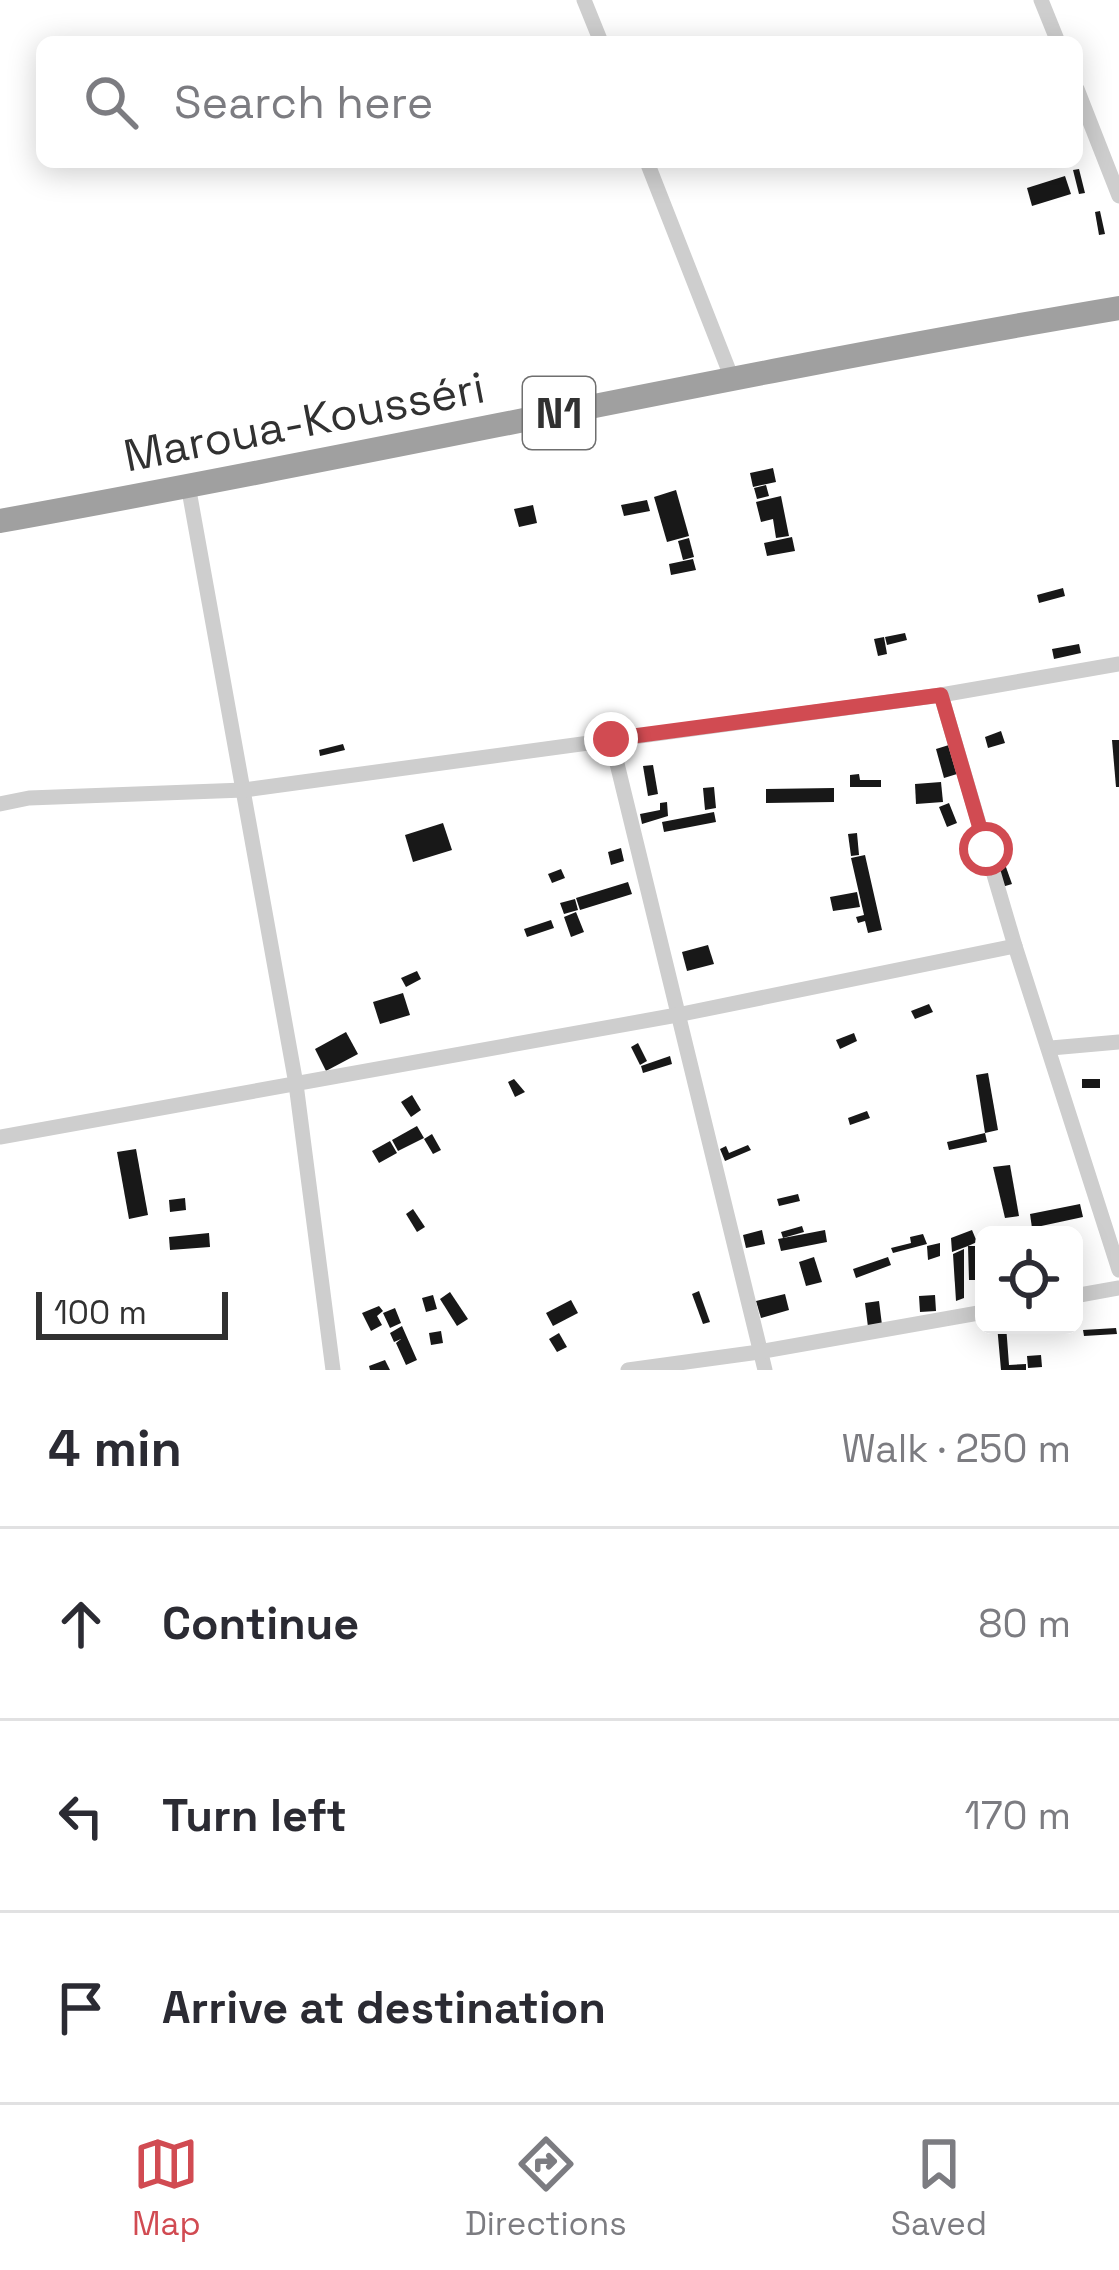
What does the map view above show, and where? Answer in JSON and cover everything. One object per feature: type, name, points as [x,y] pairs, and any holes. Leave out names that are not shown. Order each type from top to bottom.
[{"type":"highway","name":"Maroua-Kousséri","points":[[0,521],[521,422],[731,376],[1119,308]]},
{"type":"street","points":[[584,0],[599,36]]},
{"type":"street","points":[[1041,0],[1056,36]]},
{"type":"street","points":[[1083,104],[1119,196]]},
{"type":"street","points":[[649,168],[731,376]]},
{"type":"street","points":[[188,485],[296,1084],[333,1370]]},
{"type":"street","points":[[0,804],[29,798],[244,790],[941,695],[1119,664]]},
{"type":"street","points":[[941,695],[1119,1270]]},
{"type":"street","points":[[611,739],[765,1370]]},
{"type":"street","points":[[0,1137],[677,1015],[1015,946]]},
{"type":"street","points":[[1051,1048],[1119,1042]]},
{"type":"street","points":[[1083,1294],[1119,1288]]},
{"type":"street","points":[[628,1370],[975,1314]]},
{"type":"building","points":[[1079,169],[1085,193],[1079,194],[1073,170]]},
{"type":"building","points":[[1065,176],[1071,194],[1032,206],[1027,188]]},
{"type":"building","points":[[1100,211],[1105,234],[1099,235],[1095,212]]},
{"type":"building","points":[[773,468],[776,482],[753,487],[750,473]]},
{"type":"building","points":[[766,485],[769,496],[757,499],[754,488]]},
{"type":"building","points":[[676,490],[689,536],[667,542],[654,497]]},
{"type":"building","points":[[781,496],[789,536],[776,538],[773,519],[761,522],[756,502]]},
{"type":"building","points":[[647,500],[650,511],[624,516],[621,505]]},
{"type":"building","points":[[533,505],[537,523],[519,527],[514,509]]},
{"type":"building","points":[[792,537],[795,551],[767,556],[764,543]]},
{"type":"building","points":[[689,538],[694,557],[683,560],[678,541]]},
{"type":"building","points":[[693,559],[696,570],[671,575],[669,564]]},
{"type":"building","points":[[1063,588],[1065,596],[1039,603],[1037,595]]},
{"type":"building","points":[[905,633],[907,640],[887,645],[885,637]]},
{"type":"building","points":[[884,637],[887,654],[878,656],[874,639]]},
{"type":"building","points":[[1079,644],[1081,653],[1054,659],[1052,649]]},
{"type":"building","points":[[1001,731],[1005,743],[988,748],[985,737]]},
{"type":"building","points":[[1112,740],[1119,740],[1119,787],[1116,787]]},
{"type":"building","points":[[343,744],[345,750],[320,756],[319,750]]},
{"type":"building","points":[[949,745],[957,774],[944,778],[936,749]]},
{"type":"building","points":[[653,765],[658,794],[648,796],[643,766]]},
{"type":"building","points":[[859,774],[860,780],[881,780],[881,787],[850,787],[850,775]]},
{"type":"building","points":[[941,782],[943,802],[916,804],[915,784]]},
{"type":"building","points":[[714,787],[716,808],[705,810],[703,788]]},
{"type":"building","points":[[834,788],[834,802],[766,803],[766,789]]},
{"type":"building","points":[[667,802],[668,816],[642,824],[640,814],[660,810],[660,803]]},
{"type":"building","points":[[949,803],[957,823],[947,827],[939,807]]},
{"type":"building","points":[[714,812],[716,822],[664,832],[662,822]]},
{"type":"building","points":[[443,823],[452,850],[413,862],[405,835]]},
{"type":"building","points":[[857,833],[859,855],[851,856],[848,834]]},
{"type":"building","points":[[996,839],[1012,884],[1002,887],[987,842]]},
{"type":"building","points":[[621,848],[624,861],[611,865],[608,852]]},
{"type":"building","points":[[865,855],[882,930],[868,933],[865,921],[858,923],[856,917],[864,915],[851,858]]},
{"type":"building","points":[[561,869],[565,878],[552,883],[548,874]]},
{"type":"building","points":[[628,882],[632,894],[580,910],[576,898]]},
{"type":"building","points":[[857,892],[860,907],[833,911],[830,897]]},
{"type":"building","points":[[575,899],[578,910],[564,914],[560,903]]},
{"type":"building","points":[[576,912],[584,932],[571,937],[564,917]]},
{"type":"building","points":[[551,920],[554,928],[527,937],[524,929]]},
{"type":"building","points":[[708,945],[714,964],[687,971],[682,952]]},
{"type":"building","points":[[417,971],[421,979],[406,987],[401,978]]},
{"type":"building","points":[[403,993],[410,1015],[380,1024],[373,1002]]},
{"type":"building","points":[[929,1004],[933,1012],[915,1019],[911,1011]]},
{"type":"building","points":[[346,1032],[358,1054],[326,1071],[315,1049]]},
{"type":"building","points":[[854,1033],[857,1041],[840,1049],[836,1040]]},
{"type":"building","points":[[638,1043],[647,1061],[640,1065],[631,1047]]},
{"type":"building","points":[[670,1056],[672,1064],[643,1073],[641,1066]]},
{"type":"building","points":[[988,1073],[998,1130],[985,1133],[976,1075]]},
{"type":"building","points":[[514,1079],[525,1092],[515,1097],[508,1082]]},
{"type":"building","points":[[1082,1079],[1100,1079],[1100,1088],[1082,1088]]},
{"type":"building","points":[[412,1095],[421,1110],[411,1117],[401,1102]]},
{"type":"building","points":[[867,1111],[870,1118],[850,1125],[848,1118]]},
{"type":"building","points":[[417,1126],[424,1138],[398,1151],[392,1140]]},
{"type":"building","points":[[985,1133],[987,1142],[949,1150],[947,1142]]},
{"type":"building","points":[[432,1134],[441,1150],[433,1154],[424,1139]]},
{"type":"building","points":[[390,1141],[397,1153],[379,1163],[372,1151]]},
{"type":"building","points":[[748,1145],[751,1150],[725,1161],[720,1149],[726,1146],[729,1153]]},
{"type":"building","points":[[136,1149],[148,1215],[129,1219],[117,1152]]},
{"type":"building","points":[[1010,1165],[1019,1216],[1005,1218],[993,1167]]},
{"type":"building","points":[[798,1194],[800,1201],[779,1206],[777,1199]]},
{"type":"building","points":[[185,1198],[186,1210],[170,1212],[169,1200]]},
{"type":"building","points":[[1080,1204],[1083,1217],[1032,1226],[1030,1214]]},
{"type":"building","points":[[413,1209],[425,1227],[417,1232],[406,1214]]},
{"type":"building","points":[[802,1226],[804,1232],[783,1238],[781,1232]]},
{"type":"building","points":[[762,1230],[765,1244],[746,1248],[743,1235]]},
{"type":"building","points":[[825,1230],[827,1242],[781,1251],[778,1239]]},
{"type":"building","points":[[972,1230],[975,1243],[952,1252],[951,1238]]},
{"type":"building","points":[[209,1233],[210,1247],[170,1250],[169,1237]]},
{"type":"building","points":[[923,1234],[927,1244],[893,1253],[891,1248]]},
{"type":"building","points":[[940,1243],[940,1256],[928,1260],[927,1246]]},
{"type":"building","points":[[968,1246],[975,1246],[975,1280],[969,1280]]},
{"type":"building","points":[[964,1249],[964,1298],[956,1301],[953,1254]]},
{"type":"building","points":[[814,1257],[822,1282],[806,1286],[799,1262]]},
{"type":"building","points":[[888,1257],[891,1265],[856,1278],[853,1269]]},
{"type":"building","points":[[699,1291],[710,1322],[703,1324],[692,1294]]},
{"type":"building","points":[[450,1292],[468,1319],[457,1326],[440,1299]]},
{"type":"building","points":[[785,1294],[789,1310],[761,1318],[756,1301]]},
{"type":"building","points":[[433,1295],[437,1309],[426,1312],[422,1298]]},
{"type":"building","points":[[935,1295],[936,1311],[920,1312],[919,1296]]},
{"type":"building","points":[[571,1300],[578,1313],[553,1326],[546,1313]]},
{"type":"building","points":[[879,1301],[882,1325],[868,1327],[865,1303]]},
{"type":"building","points":[[379,1306],[382,1325],[371,1331],[362,1313]]},
{"type":"building","points":[[395,1308],[401,1323],[390,1328],[383,1313]]},
{"type":"building","points":[[402,1326],[417,1360],[406,1365],[396,1343],[401,1339],[394,1342],[390,1333]]},
{"type":"building","points":[[1116,1328],[1117,1334],[1084,1336],[1083,1330]]},
{"type":"building","points":[[441,1331],[443,1343],[431,1345],[429,1333]]},
{"type":"building","points":[[559,1333],[567,1347],[557,1352],[549,1339]]},
{"type":"building","points":[[998,1334],[1007,1334],[1009,1365],[1026,1364],[1026,1370],[1001,1370]]},
{"type":"building","points":[[1041,1355],[1042,1367],[1028,1368],[1027,1356]]},
{"type":"building","points":[[385,1360],[390,1370],[370,1370],[369,1366]]},
{"type":"route","points":[[611,739],[941,695],[986,849]]}]
